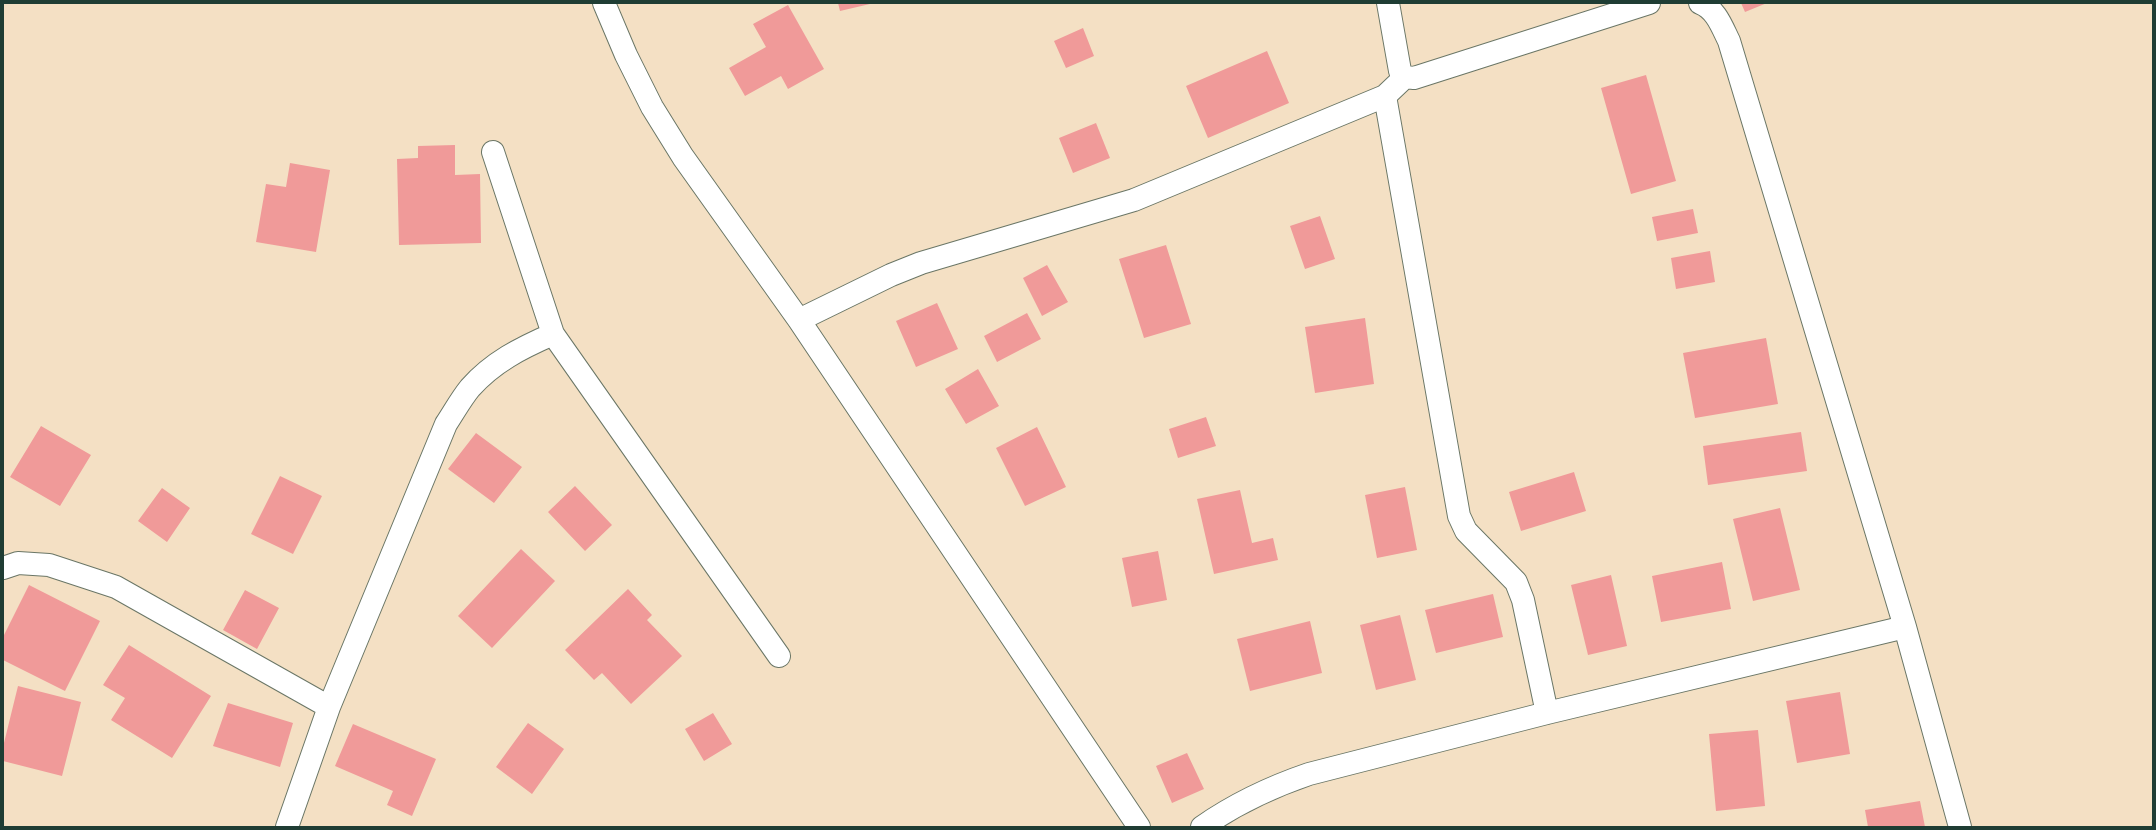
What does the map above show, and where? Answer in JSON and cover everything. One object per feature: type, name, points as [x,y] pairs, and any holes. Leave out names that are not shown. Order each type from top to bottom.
[{"type":"street","points":[[604,3],[626,55],[652,107],[683,157],[799,320],[1139,827]]},
{"type":"street","points":[[1388,3],[1400,71],[1405,77],[1414,78],[1649,3]]},
{"type":"street","points":[[1700,3],[1705,5],[1720,20],[1729,41],[1905,627],[1960,827]]},
{"type":"street","points":[[799,320],[891,275],[921,263],[1134,200],[1385,96],[1405,77]]},
{"type":"street","points":[[1385,96],[1459,516],[1466,531],[1516,582],[1523,600],[1547,714]]},
{"type":"street","points":[[493,152],[552,334],[779,656]]},
{"type":"street","points":[[287,827],[329,707],[446,424],[469,389],[492,367],[521,348],[552,334]]},
{"type":"street","points":[[3,568],[18,563],[49,565],[116,587],[329,707]]},
{"type":"street","points":[[1202,827],[1248,799],[1276,786],[1310,774],[1547,714],[1905,627]]},
{"type":"building","points":[[838,3],[870,3],[870,4],[840,11]]},
{"type":"building","points":[[1741,3],[1767,3],[1745,12]]},
{"type":"building","points":[[788,5],[824,69],[788,89],[781,76],[745,96],[729,68],[766,47],[753,24]]},
{"type":"building","points":[[1083,28],[1094,56],[1066,68],[1054,41]]},
{"type":"building","points":[[1267,51],[1289,103],[1208,138],[1186,86]]},
{"type":"building","points":[[1646,75],[1676,181],[1631,194],[1601,88]]},
{"type":"building","points":[[1096,123],[1110,158],[1073,173],[1059,138]]},
{"type":"building","points":[[455,145],[455,175],[480,174],[481,243],[399,245],[397,159],[418,158],[418,146]]},
{"type":"building","points":[[290,163],[330,170],[316,252],[256,242],[266,184],[286,187]]},
{"type":"building","points":[[1693,209],[1698,233],[1657,241],[1652,217]]},
{"type":"building","points":[[1320,216],[1335,259],[1305,269],[1290,226]]},
{"type":"building","points":[[1166,245],[1191,324],[1144,338],[1119,259]]},
{"type":"building","points":[[1710,251],[1715,282],[1676,289],[1671,258]]},
{"type":"building","points":[[1047,265],[1068,302],[1042,316],[1023,278]]},
{"type":"building","points":[[937,303],[958,349],[916,367],[896,321]]},
{"type":"building","points":[[1027,313],[1041,339],[997,362],[984,336]]},
{"type":"building","points":[[1365,318],[1374,384],[1315,393],[1305,327]]},
{"type":"building","points":[[1766,338],[1778,404],[1695,418],[1683,353]]},
{"type":"building","points":[[978,369],[999,406],[966,424],[945,389]]},
{"type":"building","points":[[1206,417],[1216,446],[1178,458],[1169,429]]},
{"type":"building","points":[[41,426],[91,455],[60,506],[10,477]]},
{"type":"building","points":[[1037,427],[1066,487],[1025,506],[996,448]]},
{"type":"building","points":[[1801,432],[1807,471],[1708,485],[1703,446]]},
{"type":"building","points":[[476,433],[522,467],[494,503],[448,469]]},
{"type":"building","points":[[1574,472],[1586,511],[1521,531],[1509,492]]},
{"type":"building","points":[[280,476],[322,496],[293,554],[251,534]]},
{"type":"building","points":[[575,486],[612,525],[585,551],[548,512]]},
{"type":"building","points":[[1405,487],[1417,550],[1377,558],[1365,495]]},
{"type":"building","points":[[162,488],[190,508],[167,542],[138,521]]},
{"type":"building","points":[[1240,490],[1252,543],[1273,538],[1278,560],[1214,574],[1197,499]]},
{"type":"building","points":[[1780,508],[1800,590],[1753,601],[1733,519]]},
{"type":"building","points":[[521,549],[555,581],[492,648],[458,616]]},
{"type":"building","points":[[1158,551],[1167,600],[1132,607],[1122,558]]},
{"type":"building","points":[[1722,562],[1731,609],[1661,622],[1652,576]]},
{"type":"building","points":[[1611,575],[1627,646],[1588,655],[1571,585]]},
{"type":"building","points":[[29,585],[100,621],[65,691],[3,660],[3,637]]},
{"type":"building","points":[[628,589],[652,615],[647,620],[682,656],[631,704],[602,673],[594,680],[565,650]]},
{"type":"building","points":[[245,590],[279,608],[257,649],[223,630]]},
{"type":"building","points":[[1493,594],[1503,637],[1436,653],[1425,610]]},
{"type":"building","points":[[1400,615],[1416,680],[1376,690],[1360,625]]},
{"type":"building","points":[[1310,621],[1322,673],[1250,691],[1237,639]]},
{"type":"building","points":[[129,645],[211,696],[172,758],[111,720],[125,698],[103,685]]},
{"type":"building","points":[[18,686],[81,702],[62,776],[3,761],[3,747]]},
{"type":"building","points":[[1840,692],[1850,754],[1797,763],[1786,701]]},
{"type":"building","points":[[228,703],[293,723],[280,767],[213,746]]},
{"type":"building","points":[[713,713],[732,744],[704,761],[685,729]]},
{"type":"building","points":[[528,723],[564,749],[532,794],[496,767]]},
{"type":"building","points":[[353,724],[436,759],[412,816],[387,805],[393,791],[335,766]]},
{"type":"building","points":[[1758,730],[1765,806],[1716,811],[1709,734]]},
{"type":"building","points":[[1187,753],[1204,789],[1172,803],[1156,766]]},
{"type":"building","points":[[1920,801],[1925,827],[1868,827],[1865,810]]}]
